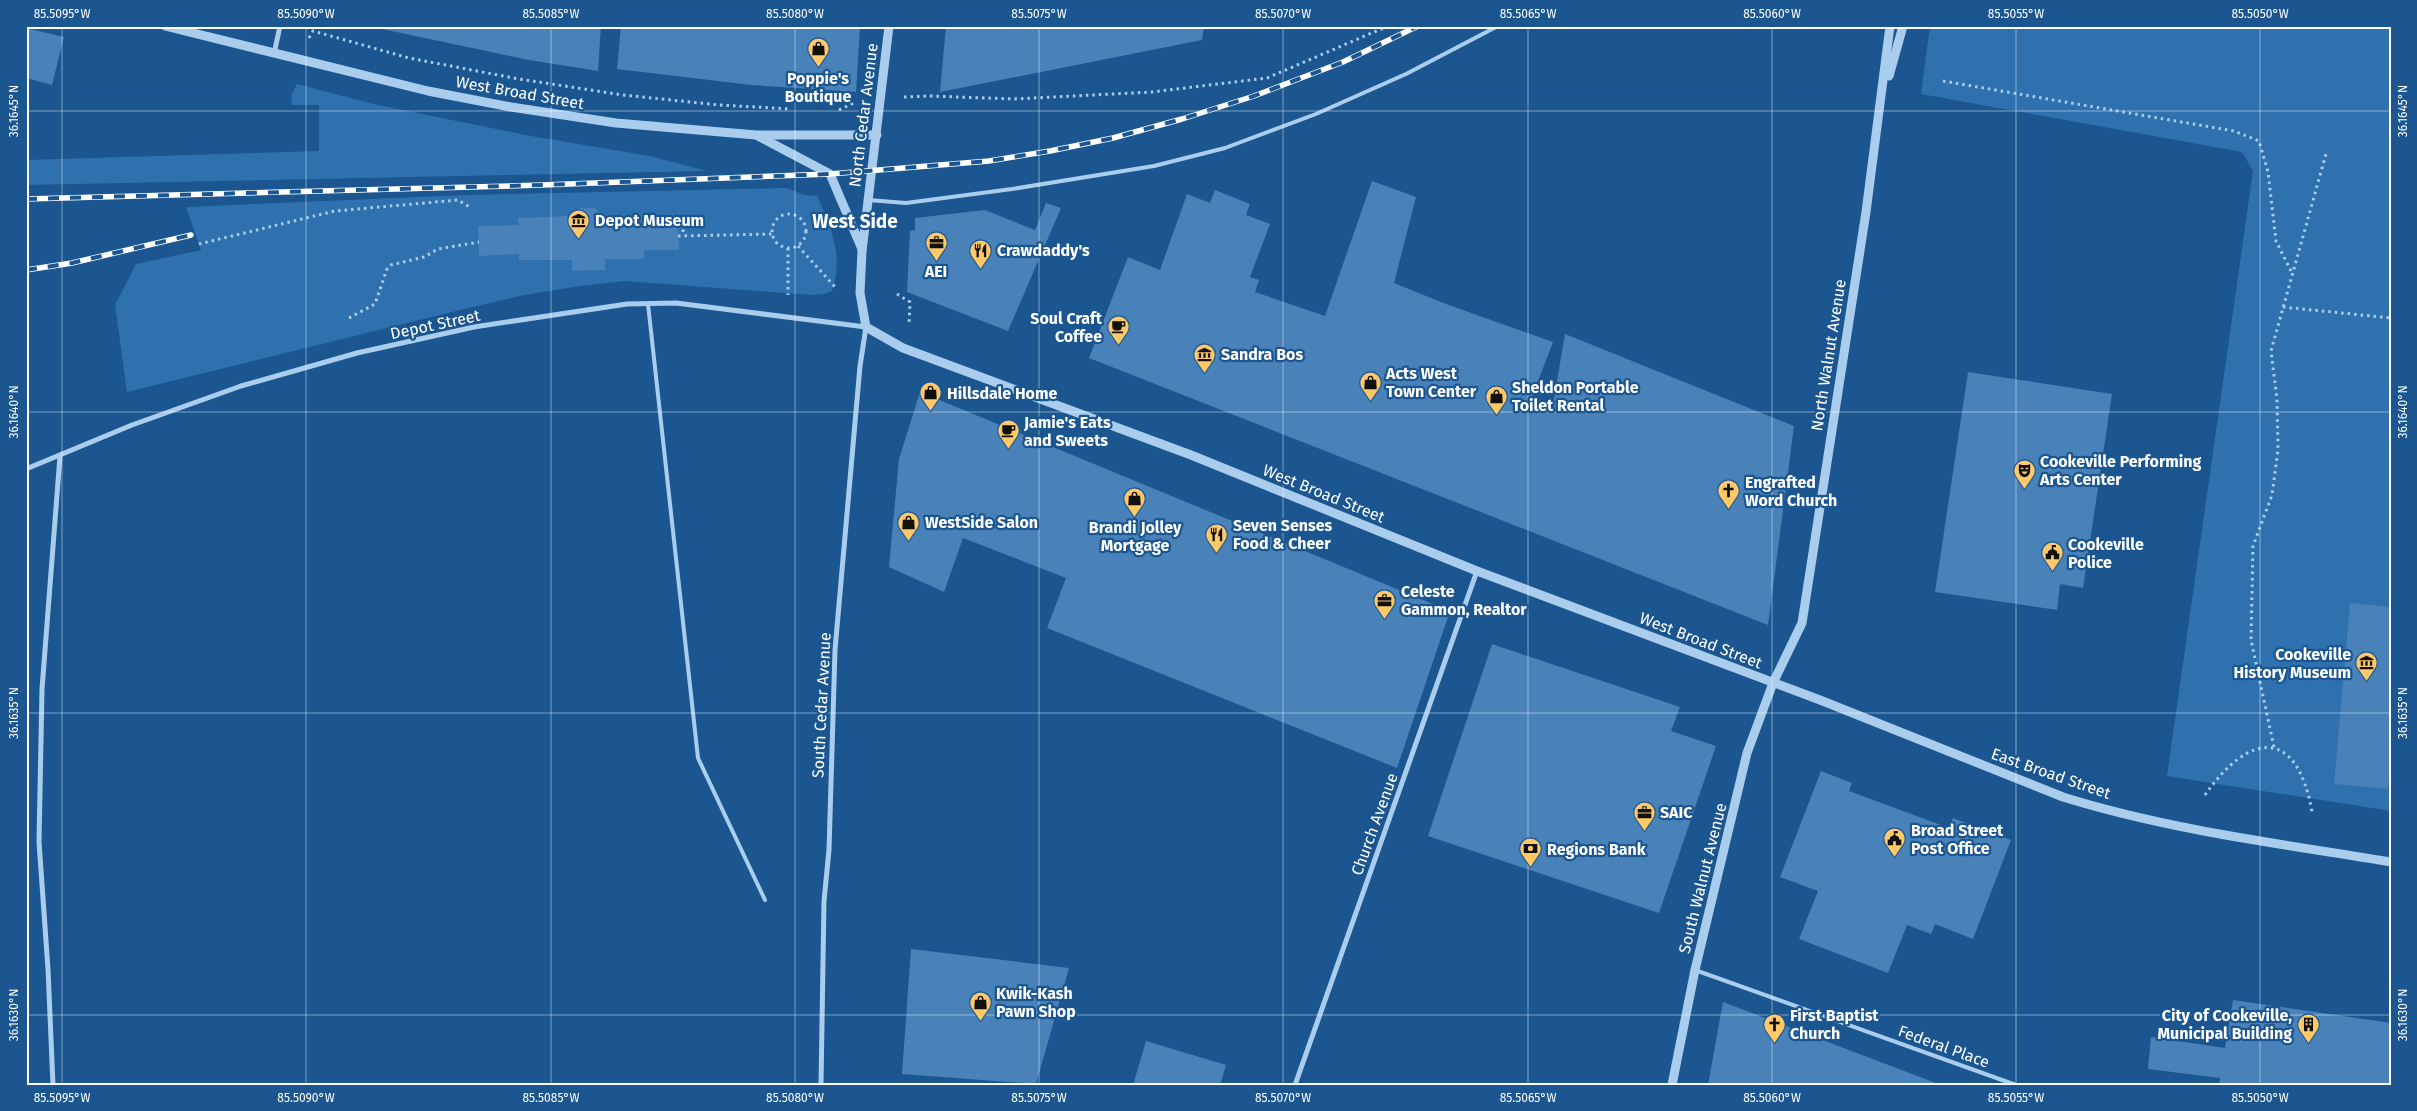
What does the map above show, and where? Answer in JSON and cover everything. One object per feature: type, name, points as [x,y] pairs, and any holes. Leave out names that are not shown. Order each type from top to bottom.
[{"type":"street","name":"West Broad Street","points":[[165,26],[297,60],[511,107],[616,123],[756,135],[878,135]]},
{"type":"street","points":[[274,54],[280,26]]},
{"type":"street","name":"North Cedar Avenue","points":[[866,327],[860,293],[862,251],[878,135],[880,99],[889,26]]},
{"type":"street","name":"North Walnut Avenue","points":[[1773,683],[1802,623],[1881,103],[1890,26]]},
{"type":"street","points":[[1881,103],[1903,26]]},
{"type":"street","points":[[756,135],[830,174],[862,251]]},
{"type":"street","name":"Depot Street","points":[[26,469],[132,425],[240,386],[357,353],[474,327],[560,313],[676,303],[866,327]]},
{"type":"street","name":"West Broad Street","points":[[866,327],[903,348],[1191,455],[1477,571],[1773,683]]},
{"type":"street","name":"South Cedar Avenue","points":[[821,1085],[824,901],[829,850],[835,650],[860,366],[866,327]]},
{"type":"street","points":[[53,1085],[48,969],[39,842],[42,689],[60,456]]},
{"type":"street","name":"Church Avenue","points":[[1295,1085],[1477,571]]},
{"type":"street","name":"East Broad Street","points":[[1773,683],[2090,805],[2183,827],[2391,862]]},
{"type":"street","name":"South Walnut Avenue","points":[[1672,1085],[1695,970],[1748,753],[1773,683]]},
{"type":"lane","points":[[868,200],[906,203],[1012,189],[1154,166],[1225,148],[1316,114],[1406,74],[1498,26]]},
{"type":"lane","points":[[648,304],[698,758],[765,900]]},
{"type":"lane","name":"Federal Place","points":[[1695,970],[2016,1085]]},
{"type":"path","points":[[836,112],[861,100],[929,96],[1014,99],[1152,92],[1267,78],[1388,26]]},
{"type":"path","points":[[297,60],[313,31],[408,58],[519,79],[622,95],[719,105],[797,109]]},
{"type":"path","points":[[1943,81],[2234,131],[2259,140],[2268,172],[2276,241],[2293,276]]},
{"type":"path","points":[[2274,746],[2251,640],[2253,546],[2272,495],[2278,450],[2277,399],[2271,351],[2326,154]]},
{"type":"path","points":[[199,244],[335,211],[458,200],[471,208]]},
{"type":"path","points":[[794,215],[803,222],[806,232],[798,246],[788,248],[777,244],[772,234],[772,228],[778,218],[794,215]]},
{"type":"path","points":[[683,223],[680,236],[772,234]]},
{"type":"path","points":[[350,318],[375,304],[387,270],[392,265],[424,257],[438,249],[479,242]]},
{"type":"path","points":[[798,246],[836,288]]},
{"type":"path","points":[[788,248],[788,294]]},
{"type":"path","points":[[896,294],[910,302],[909,325]]},
{"type":"path","points":[[2283,307],[2391,318]]},
{"type":"path","points":[[2205,795],[2232,763],[2254,748],[2274,746],[2288,754],[2308,787],[2312,812]]},
{"type":"shaded area","points":[[1930,26],[2391,26],[2391,811],[2167,776],[2253,171],[2242,152],[1921,94]]},
{"type":"shaded area","points":[[297,84],[373,104],[531,136],[650,156],[707,171],[26,185],[26,160],[319,151],[319,105],[292,105],[291,96]]},
{"type":"shaded area","points":[[787,188],[804,195],[817,196],[831,231],[836,254],[837,266],[832,291],[812,295],[625,281],[580,286],[524,295],[127,392],[115,305],[136,264],[201,250],[186,207],[466,195]]},
{"type":"building","points":[[368,26],[601,26],[598,71],[529,60]]},
{"type":"building","points":[[621,26],[860,26],[856,92],[751,85],[617,69]]},
{"type":"building","points":[[946,26],[1204,26],[1202,40],[940,92]]},
{"type":"building","points":[[26,28],[64,37],[52,85],[26,78]]},
{"type":"building","name":"Acts West Town Center","points":[[1372,181],[1416,197],[1394,283],[1446,304],[1553,342],[1532,397],[1553,404],[1565,334],[1794,426],[1768,625],[1089,358],[1128,257],[1160,270],[1187,194],[1210,203],[1215,190],[1250,204],[1246,215],[1270,224],[1250,277],[1259,280],[1255,292],[1325,316]]},
{"type":"building","points":[[1046,203],[1061,208],[1008,331],[907,292],[910,231],[915,230],[915,218],[985,210],[1035,230]]},
{"type":"building","name":"Depot Museum","points":[[580,208],[595,208],[602,215],[642,215],[642,221],[678,221],[679,250],[644,250],[644,259],[605,259],[605,270],[572,271],[572,260],[519,260],[519,254],[479,256],[478,226],[519,225],[518,218],[571,216]]},
{"type":"building","name":"Cookeville Performing Arts Center","points":[[1968,372],[2112,394],[2083,588],[2060,584],[2057,610],[1935,592]]},
{"type":"building","points":[[920,392],[1450,611],[1397,768],[1047,628],[1066,578],[963,538],[944,592],[889,567],[899,459]]},
{"type":"building","name":"Cookeville History Museum","points":[[2350,603],[2391,607],[2391,756],[2388,789],[2334,784]]},
{"type":"building","points":[[1492,644],[1680,707],[1671,731],[1716,746],[1659,913],[1428,836]]},
{"type":"building","name":"Broad Street Post Office","points":[[1821,771],[1852,783],[1849,791],[1949,828],[1953,818],[2011,840],[1973,939],[1935,924],[1931,934],[1907,925],[1888,973],[1799,939],[1818,891],[1780,877]]},
{"type":"building","name":"Kwik-Kash Pawn Shop","points":[[911,949],[1069,968],[1036,1084],[902,1074]]},
{"type":"building","name":"City of Cookeville, Municipal Building","points":[[2233,1000],[2391,1023],[2391,1085],[2219,1085],[2220,1078],[2148,1069],[2151,1037],[2225,1048]]},
{"type":"building","name":"First Baptist Church","points":[[1723,1002],[1941,1085],[1708,1085]]},
{"type":"building","points":[[1146,1041],[1226,1065],[1220,1085],[1133,1085]]},
{"type":"railway","points":[[26,199],[543,185],[830,174],[989,161],[1113,138],[1182,119],[1254,96],[1343,62],[1418,26]]},
{"type":"railway","points":[[26,270],[72,263],[191,235]]},
{"type":"place","name":"Poppie's Boutique","points":[[818,68]]},
{"type":"place","name":"Depot Museum","points":[[579,239]]},
{"type":"place","name":"AEI","points":[[936,261]]},
{"type":"place","name":"Crawdaddy's","points":[[981,269]]},
{"type":"place","name":"Soul Craft Coffee","points":[[1118,346]]},
{"type":"place","name":"Sandra Bos","points":[[1205,373]]},
{"type":"place","name":"Acts West Town Center","points":[[1370,401]]},
{"type":"place","name":"Hillsdale Home","points":[[931,412]]},
{"type":"place","name":"Sheldon Portable Toilet Rental","points":[[1496,415]]},
{"type":"place","name":"Jamie's Eats and Sweets","points":[[1008,450]]},
{"type":"place","name":"Cookeville Performing Arts Center","points":[[2024,489]]},
{"type":"place","name":"Engrafted Word Church","points":[[1729,510]]},
{"type":"place","name":"Brandi Jolley Mortgage","points":[[1135,517]]},
{"type":"place","name":"WestSide Salon","points":[[909,541]]},
{"type":"place","name":"Seven Senses Food & Cheer","points":[[1217,553]]},
{"type":"place","name":"Cookeville Police","points":[[2052,572]]},
{"type":"place","name":"Celeste Gammon, Realtor","points":[[1385,619]]},
{"type":"place","name":"Cookeville History Museum","points":[[2367,682]]},
{"type":"place","name":"SAIC","points":[[1644,831]]},
{"type":"place","name":"Broad Street Post Office","points":[[1895,858]]},
{"type":"place","name":"Regions Bank","points":[[1531,868]]},
{"type":"place","name":"Kwik-Kash Pawn Shop","points":[[980,1021]]},
{"type":"place","name":"First Baptist Church","points":[[1774,1043]]},
{"type":"place","name":"City of Cookeville, Municipal Building","points":[[2308,1043]]},
{"type":"district","name":"West Side","points":[[855,221]]}]
